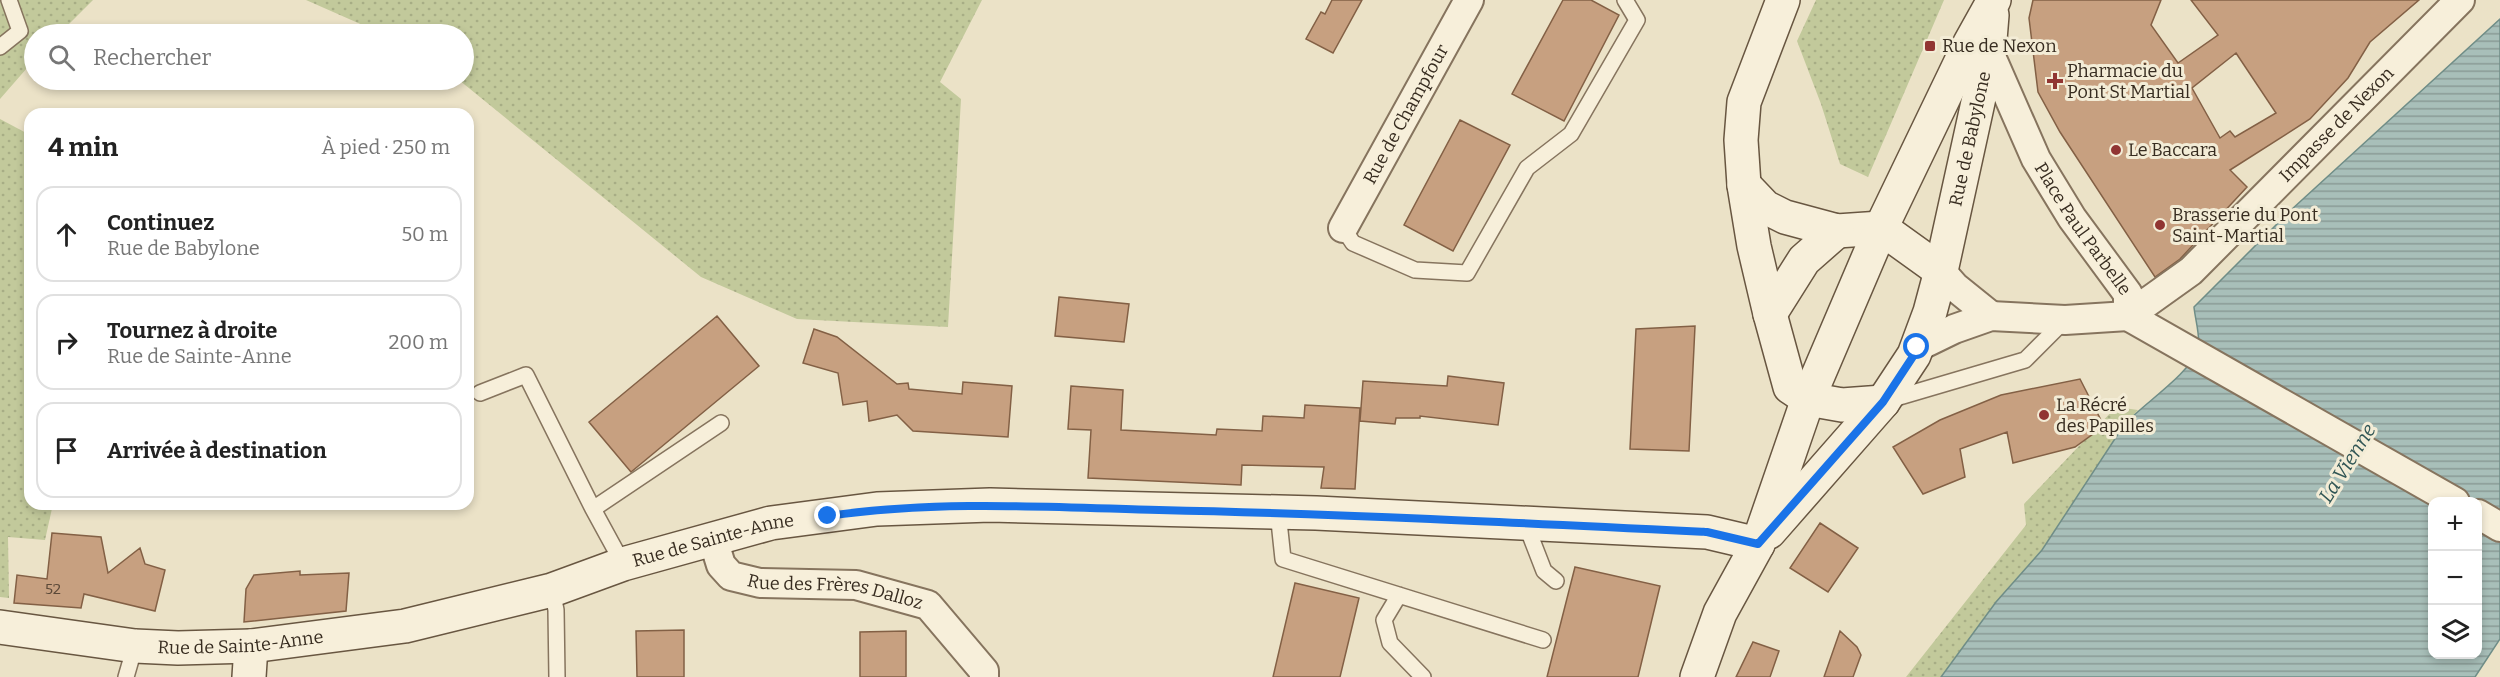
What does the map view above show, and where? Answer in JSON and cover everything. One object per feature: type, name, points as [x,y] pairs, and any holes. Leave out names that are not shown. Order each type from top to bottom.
[{"type":"street","name":"Rue de Champfour","points":[[1343,228],[1469,0]]},
{"type":"street","points":[[1783,0],[1744,102],[1741,140],[1744,185],[1754,246],[1770,314],[1790,387],[1808,399],[1842,405],[1883,402]]},
{"type":"street","name":"Impasse de Nexon","points":[[2128,316],[2191,271],[2460,0]]},
{"type":"street","name":"Rue de Babylone","points":[[1758,544],[1883,402],[1914,355],[1941,271],[1989,52],[1994,2]]},
{"type":"street","name":"Rue de Babylone","points":[[1697,677],[1720,614],[1758,544],[1808,399],[1881,228],[1970,43],[1994,2]]},
{"type":"street","name":"Place Paul Parbelle","points":[[1917,347],[1954,329],[1991,316],[2066,320],[2128,316],[2128,294],[2072,218],[2036,159],[1989,52]]},
{"type":"street","points":[[1744,185],[1765,207],[1785,216],[1837,231],[1881,228],[1941,271],[1955,287],[1991,316]]},
{"type":"street","points":[[1770,314],[1804,260],[1837,231]]},
{"type":"street","points":[[2128,316],[2448,497]]},
{"type":"street","name":"Rue de Sainte-Anne","points":[[0,627],[250,661],[552,590],[623,564],[771,523],[877,508],[990,506],[1278,512],[1525,522],[1707,532],[1758,544]]},
{"type":"street","points":[[2482,516],[2500,527]]},
{"type":"street","name":"Rue des Frères Dalloz","points":[[713,538],[721,566],[730,576],[760,583],[856,585],[928,604],[984,671],[984,677]]},
{"type":"lane","points":[[0,47],[20,31],[9,0]]},
{"type":"lane","points":[[1343,228],[1353,243],[1415,270],[1467,273],[1527,168],[1571,134],[1637,20],[1625,0]]},
{"type":"lane","points":[[1883,402],[2025,360],[2066,320]]},
{"type":"lane","points":[[480,393],[526,375],[623,564]]},
{"type":"lane","points":[[594,509],[721,423]]},
{"type":"lane","points":[[1278,512],[1283,559],[1543,640]]},
{"type":"lane","points":[[1525,522],[1544,571],[1556,581]]},
{"type":"lane","points":[[552,590],[556,610],[557,677]]},
{"type":"lane","points":[[1398,595],[1384,620],[1390,644],[1423,677]]},
{"type":"lane","points":[[126,677],[135,646]]},
{"type":"green space","points":[[0,0],[93,0],[69,24],[24,24],[24,71],[0,99]]},
{"type":"green space","points":[[306,0],[982,0],[940,82],[961,99],[948,327],[797,319],[701,277],[471,90],[474,90],[474,24],[360,24]]},
{"type":"green space","points":[[1816,0],[1944,0],[1868,177],[1840,164],[1821,104],[1797,41]]},
{"type":"green space","points":[[0,119],[24,132],[24,510],[52,510],[45,540],[8,537],[9,598],[0,597]]},
{"type":"green space","points":[[2116,407],[2138,410],[2124,425],[2042,550],[1941,677],[1906,677],[2026,525],[2024,504]]},
{"type":"water","name":"La Vienne","points":[[2500,19],[2500,639],[2475,677],[1941,677],[1996,602],[2042,550],[2124,425],[2176,379],[2193,359],[2199,345],[2194,307],[2291,210]]},
{"type":"building","points":[[1332,0],[1362,0],[1333,53],[1306,39],[1321,12],[1325,14]]},
{"type":"building","points":[[1563,0],[1591,0],[1619,15],[1564,121],[1512,94]]},
{"type":"building","points":[[2033,0],[2161,0],[2151,25],[2178,63],[2218,35],[2191,0],[2419,0],[2370,42],[2348,78],[2310,119],[2230,170],[2247,187],[2180,259],[2155,277],[2060,132],[2038,92],[2029,18]],"holes":[[[2236,53],[2276,113],[2235,137],[2230,131],[2220,138],[2192,88]]]},
{"type":"building","points":[[1460,120],[1510,145],[1453,251],[1404,225]]},
{"type":"building","points":[[1059,297],[1129,304],[1124,342],[1055,336]]},
{"type":"building","points":[[717,316],[759,366],[631,472],[589,422]]},
{"type":"building","points":[[1695,326],[1689,451],[1630,449],[1636,329]]},
{"type":"building","points":[[814,329],[837,337],[897,384],[908,383],[909,389],[962,394],[963,382],[1012,386],[1008,437],[913,431],[897,415],[869,421],[867,401],[843,405],[838,373],[803,363]]},
{"type":"building","points":[[1448,376],[1504,383],[1498,425],[1420,416],[1420,418],[1396,418],[1395,424],[1360,421],[1363,381],[1447,386]]},
{"type":"building","points":[[2080,379],[2104,426],[2075,447],[2013,463],[2007,432],[1960,449],[1965,477],[1923,494],[1893,447],[1940,420],[2001,395]]},
{"type":"building","points":[[1071,386],[1123,390],[1121,430],[1216,435],[1217,429],[1262,431],[1263,416],[1304,418],[1305,405],[1360,408],[1355,489],[1321,488],[1324,467],[1242,465],[1241,485],[1088,478],[1091,430],[1068,429]]},
{"type":"building","points":[[1820,523],[1858,548],[1828,592],[1790,568]]},
{"type":"building","points":[[52,533],[101,537],[108,573],[140,548],[145,564],[165,570],[155,611],[84,594],[81,608],[14,603],[17,575],[47,579]]},
{"type":"building","points":[[1575,567],[1660,586],[1638,677],[1547,677]]},
{"type":"building","points":[[300,571],[300,575],[349,573],[346,611],[244,622],[246,589],[254,575]]},
{"type":"building","points":[[1295,583],[1359,598],[1340,677],[1273,677]]},
{"type":"building","points":[[684,630],[684,677],[637,677],[636,631]]},
{"type":"building","points":[[906,631],[906,677],[860,677],[860,632]]},
{"type":"building","points":[[1840,631],[1857,647],[1861,655],[1853,677],[1824,677]]},
{"type":"building","points":[[1753,642],[1779,651],[1770,677],[1736,677]]},
{"type":"place","name":"Rue de Nexon","points":[[1930,46]]},
{"type":"place","name":"Pharmacie du Pont St Martial","points":[[2055,81]]},
{"type":"place","name":"Le Baccara","points":[[2116,150]]},
{"type":"place","name":"Brasserie du Pont Saint-Martial","points":[[2160,225]]},
{"type":"place","name":"La Récré des Papilles","points":[[2044,415]]},
{"type":"route","points":[[828,516],[877,508],[990,506],[1316,513],[1707,532],[1758,544],[1883,402],[1917,347]]}]
